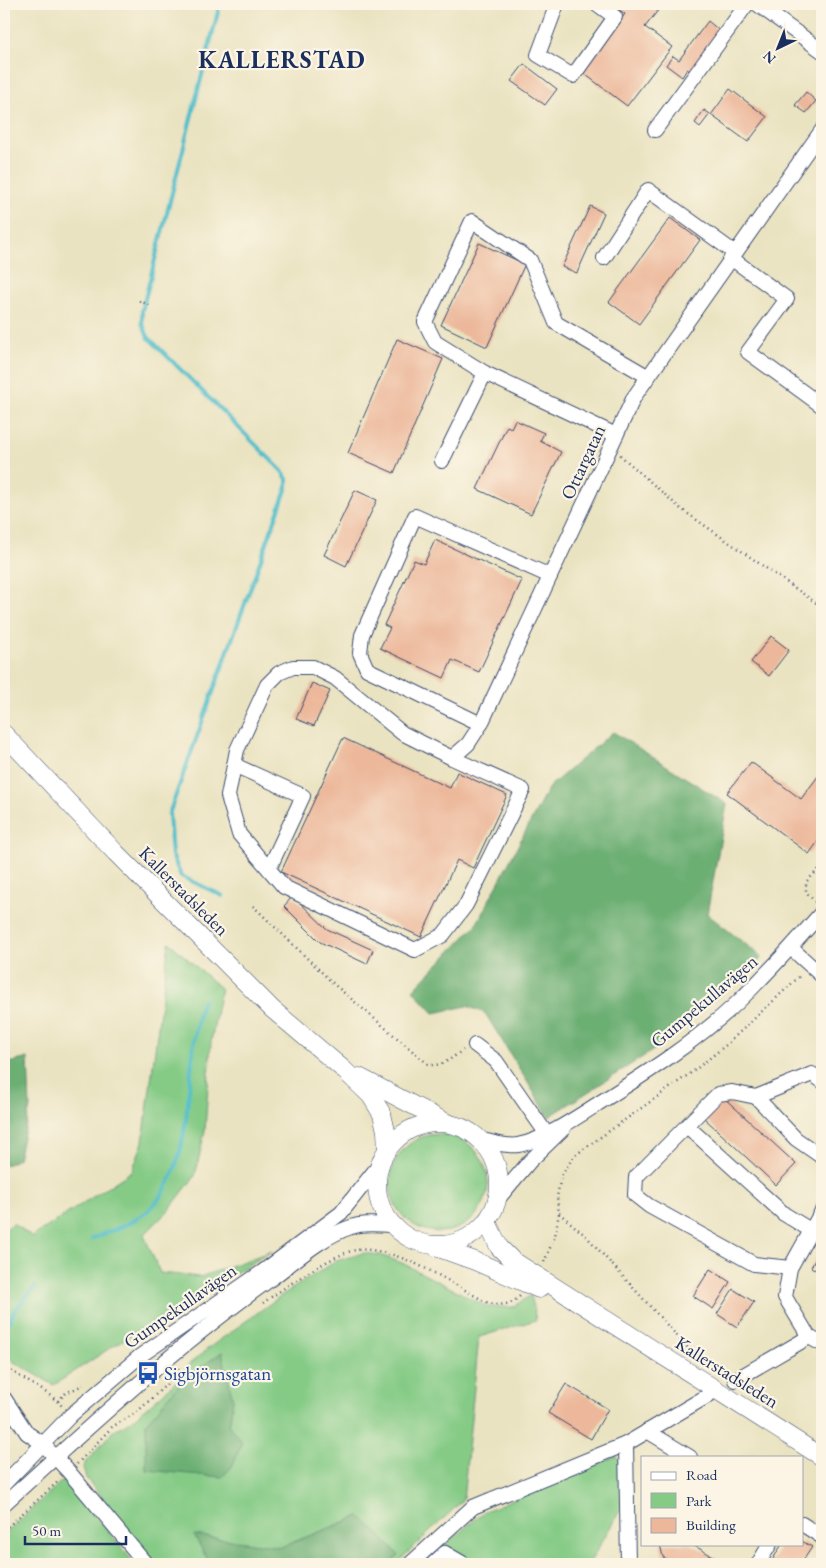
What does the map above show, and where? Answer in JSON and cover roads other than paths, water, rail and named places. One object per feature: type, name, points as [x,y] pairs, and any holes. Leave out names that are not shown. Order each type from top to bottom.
[{"type":"main road","name":"Kallerstadsleden","points":[[4,734],[109,846],[265,1002],[312,1045],[343,1069],[371,1096],[382,1114],[386,1131],[383,1157]]},
{"type":"main road","name":"Kallerstadsleden","points":[[343,1069],[447,1123]]},
{"type":"main road","points":[[430,1123],[447,1123],[465,1129],[481,1140],[491,1153],[498,1168],[500,1184],[497,1200],[487,1222],[470,1237],[448,1244],[426,1244],[408,1237],[392,1225],[378,1196],[377,1180],[383,1157],[398,1137],[413,1128],[430,1123]]},
{"type":"main road","name":"Kallerstadsleden","points":[[487,1222],[499,1247],[512,1260],[822,1457]]},
{"type":"main road","name":"Kallerstadsleden","points":[[426,1244],[525,1282],[610,1324]]},
{"type":"street","points":[[557,4],[538,55],[573,76],[615,17],[597,4]]},
{"type":"street","points":[[655,130],[747,4]]},
{"type":"street","points":[[757,4],[822,51]]},
{"type":"street","name":"Ottargatan","points":[[452,758],[468,744],[480,724],[634,397],[822,130]]},
{"type":"street","points":[[604,258],[648,190],[787,299],[748,352],[822,406]]},
{"type":"street","points":[[613,441],[485,373],[435,342],[425,322],[472,221],[530,260],[556,323],[647,376]]},
{"type":"street","points":[[442,460],[485,373]]},
{"type":"street","points":[[480,724],[366,669],[360,653],[362,635],[415,516],[550,576]]},
{"type":"street","points":[[293,667],[313,667],[334,678],[402,733],[452,758],[523,790],[466,905],[443,935],[415,950],[284,887],[238,834],[228,796],[237,750],[267,684],[279,673],[293,667]]},
{"type":"street","points":[[234,765],[303,796],[269,869]]},
{"type":"street","name":"Gumpekullavägen","points":[[481,1140],[518,1145],[546,1133],[573,1120],[664,1060],[700,1034],[736,1004],[791,948],[819,907]]},
{"type":"street","points":[[791,948],[822,976]]},
{"type":"street","points":[[475,1045],[496,1061],[546,1133]]},
{"type":"street","points":[[790,1268],[754,1264],[649,1206],[636,1195],[636,1177],[718,1094],[732,1092],[756,1097],[812,1074],[822,1080]]},
{"type":"street","points":[[756,1097],[796,1139],[822,1157]]},
{"type":"street","name":"Gumpekullavägen","points":[[497,1200],[530,1161],[573,1120]]},
{"type":"street","points":[[687,1126],[784,1214],[817,1234]]},
{"type":"street","name":"Gumpekullavägen","points":[[4,1484],[71,1415],[164,1337],[262,1272],[341,1213],[383,1157]]},
{"type":"street","points":[[822,1211],[817,1234],[790,1268],[785,1297],[810,1336],[822,1344]]},
{"type":"street","name":"Gumpekullavägen","points":[[4,1504],[84,1430],[216,1318],[326,1240],[352,1226],[362,1224],[392,1225]]},
{"type":"street","points":[[735,1380],[810,1336]]},
{"type":"street","points":[[410,1564],[473,1507],[626,1444],[709,1395]]},
{"type":"street","points":[[6,1401],[27,1433],[42,1443],[69,1472],[146,1564]]},
{"type":"street","points":[[647,1431],[688,1456]]},
{"type":"street","points":[[626,1444],[628,1564]]},
{"type":"street","points":[[804,1525],[822,1536]]},
{"type":"street","points":[[758,1564],[769,1546]]},
{"type":"street","points":[[433,1564],[445,1553],[464,1564]]},
{"type":"waterway","points":[[220,4],[142,311],[142,323],[148,337],[282,471],[287,479],[287,487],[169,814],[172,855],[181,876],[223,896]]},
{"type":"waterway","points":[[92,1239],[124,1225],[147,1212],[167,1185],[177,1162],[183,1135],[193,1052],[203,1000]]},
{"type":"waterway","points":[[5,1329],[15,1310],[35,1287]]},
{"type":"place","name":"Sigbjörnsgatan","points":[[148,1373]]},
{"type":"district","name":"KALLERSTAD","points":[[282,59]]}]
